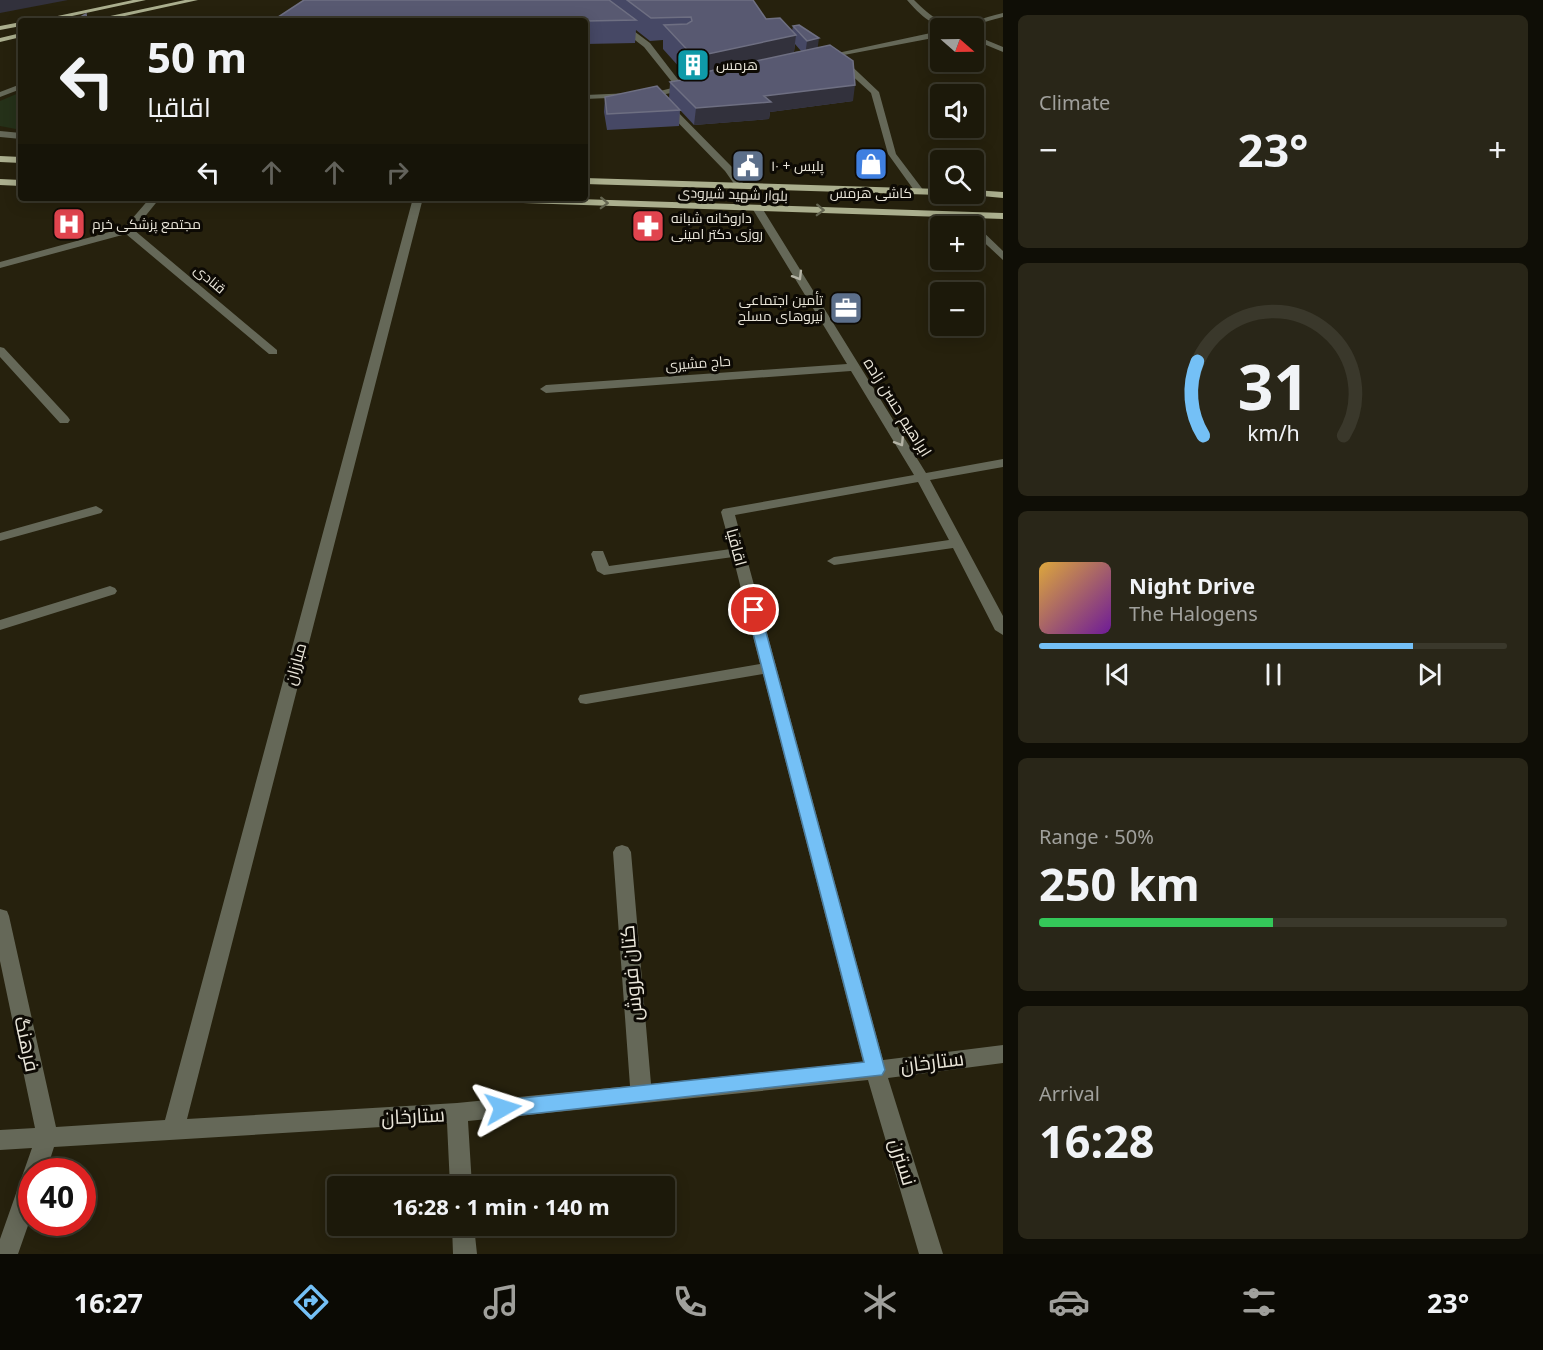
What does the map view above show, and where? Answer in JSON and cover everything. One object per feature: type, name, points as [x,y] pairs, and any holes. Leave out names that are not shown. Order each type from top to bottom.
[{"type":"main road","points":[[53,18],[143,0]]},
{"type":"main road","points":[[106,18],[195,0]]},
{"type":"main road","points":[[0,28],[18,25]]},
{"type":"main road","points":[[0,40],[18,36]]},
{"type":"main road","points":[[0,159],[18,160]]},
{"type":"main road","name":"بلوار شهید شیرودی","points":[[588,181],[930,192]]},
{"type":"main road","points":[[0,183],[18,183]]},
{"type":"main road","points":[[984,194],[1003,195]]},
{"type":"main road","name":"بلوار شهید شیرودی","points":[[550,201],[1003,216]]},
{"type":"street","points":[[599,0],[608,15],[647,45],[681,88]]},
{"type":"street","points":[[910,0],[930,19]]},
{"type":"street","points":[[984,20],[1003,15]]},
{"type":"street","points":[[813,59],[930,37]]},
{"type":"street","points":[[984,41],[1003,50]]},
{"type":"street","points":[[647,45],[657,45]]},
{"type":"street","points":[[835,55],[875,92],[892,154],[919,191]]},
{"type":"street","points":[[588,98],[656,94],[692,86]]},
{"type":"street","points":[[0,95],[18,87]]},
{"type":"street","points":[[656,94],[729,169],[740,186]]},
{"type":"street","points":[[2,136],[18,136]]},
{"type":"street","points":[[0,265],[128,230],[152,201]]},
{"type":"street","name":"مبارزان","points":[[172,1130],[417,201]]},
{"type":"street","name":"ابراهیم حسن زاده","points":[[757,208],[922,477],[1003,630]]},
{"type":"street","name":"قنادی","points":[[128,230],[273,352]]},
{"type":"street","points":[[984,238],[1003,257]]},
{"type":"street","points":[[0,350],[63,420]]},
{"type":"street","name":"حاج مشیری","points":[[546,389],[854,367]]},
{"type":"street","points":[[922,477],[1003,463]]},
{"type":"street","name":"اقاقیا","points":[[875,1070],[728,512],[922,477]]},
{"type":"street","points":[[0,537],[96,510]]},
{"type":"street","points":[[834,561],[958,543]]},
{"type":"street","points":[[598,554],[604,572],[738,552]]},
{"type":"street","points":[[0,625],[110,591]]},
{"type":"street","points":[[586,699],[769,668]]},
{"type":"street","name":"کتان فروش","points":[[621,852],[641,1094]]},
{"type":"street","name":"فرهنگ","points":[[0,916],[47,1136]]},
{"type":"street","name":"ستارخان","points":[[0,1140],[458,1113],[875,1070],[1003,1054]]},
{"type":"street","name":"نسترن","points":[[875,1070],[931,1254]]},
{"type":"street","points":[[458,1113],[461,1176]]},
{"type":"street","points":[[40,1158],[47,1136]]},
{"type":"street","points":[[6,1254],[18,1220]]},
{"type":"street","points":[[464,1236],[465,1254]]},
{"type":"green space","points":[[18,93],[18,129],[0,126],[0,101]]},
{"type":"building","points":[[304,0],[609,0],[636,20],[588,21],[588,18],[277,18]]},
{"type":"building","points":[[627,0],[753,0],[766,19],[780,18],[796,35],[694,57],[664,25],[687,24],[692,21],[691,17],[651,18]]},
{"type":"building","points":[[799,25],[819,38],[807,41],[793,26]]},
{"type":"building","points":[[830,45],[853,61],[855,85],[764,96],[771,102],[696,108],[670,82],[704,76],[701,73]]},
{"type":"building","points":[[657,86],[680,110],[607,114],[605,97]]},
{"type":"place","name":"هرمس","points":[[693,65]]},
{"type":"place","name":"کاشی هرمس","points":[[871,164]]},
{"type":"place","name":"پلیس + ۱۰","points":[[748,166]]},
{"type":"place","name":"مجتمع پزشکی خرم","points":[[69,224]]},
{"type":"place","name":"داروخانه شبانه روزی دکتر امینی","points":[[648,226]]},
{"type":"place","name":"تأمین اجتماعی نیروهای مسلح","points":[[846,308]]},
{"type":"route","points":[[503,1108],[875,1070],[754,610]]}]
